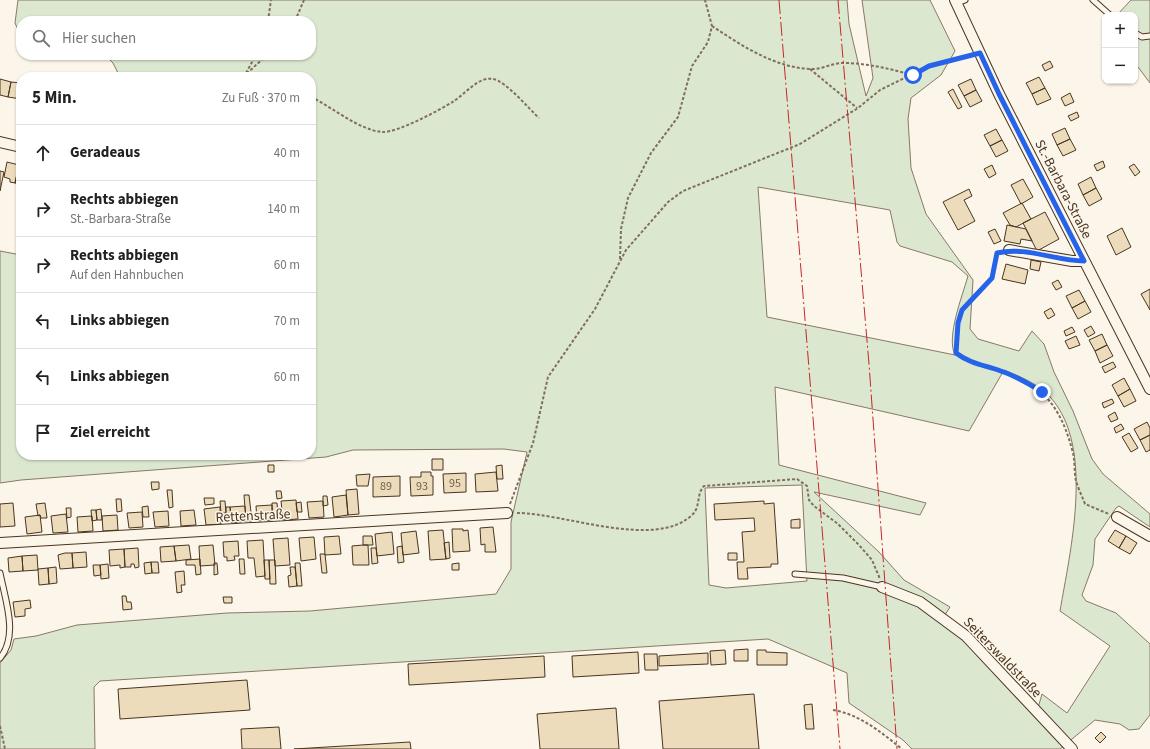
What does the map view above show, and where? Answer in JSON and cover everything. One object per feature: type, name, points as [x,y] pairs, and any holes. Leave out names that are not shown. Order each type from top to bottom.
[{"type":"street","name":"St.-Barbara-Straße","points":[[959,1],[980,53],[999,94],[1150,389]]},
{"type":"street","points":[[0,142],[16,146]]},
{"type":"street","points":[[1008,250],[1072,261],[1084,261]]},
{"type":"street","name":"Rettenstraße","points":[[0,543],[507,513]]},
{"type":"street","points":[[1118,517],[1150,536]]},
{"type":"street","name":"Seiterswaldstraße","points":[[882,587],[920,602],[966,636],[1072,749]]},
{"type":"lane","points":[[1093,0],[1107,12]]},
{"type":"lane","points":[[1138,35],[1142,37],[1150,36]]},
{"type":"lane","points":[[0,573],[9,619],[9,639],[7,650],[0,658]]},
{"type":"lane","points":[[795,574],[843,578],[882,587]]},
{"type":"path","points":[[269,16],[271,0]]},
{"type":"path","points":[[297,16],[304,0]]},
{"type":"path","points":[[620,261],[621,229],[628,198],[650,153],[678,117],[692,66],[708,42],[712,26],[705,0]]},
{"type":"path","points":[[712,26],[757,54],[786,64],[810,69],[842,63],[878,66],[913,75]]},
{"type":"path","points":[[882,587],[878,572],[872,560],[838,524],[814,506],[810,500],[807,486],[797,478],[704,486],[700,490],[698,509],[691,516],[668,529],[645,531],[601,526],[543,514],[507,513],[533,443],[548,377],[595,309],[626,250],[653,217],[668,202],[683,191],[800,144],[858,108],[880,90],[929,66],[980,53]]},
{"type":"path","points":[[247,72],[253,60]]},
{"type":"path","points":[[249,72],[263,60]]},
{"type":"path","points":[[810,69],[858,108]]},
{"type":"path","points":[[316,100],[369,130],[383,132],[401,128],[453,101],[482,80],[493,79],[503,84],[539,118]]},
{"type":"path","points":[[1008,250],[997,253],[992,278],[962,310],[958,323],[956,353],[965,360],[999,370],[1024,380],[1042,392],[1053,402],[1062,419],[1073,454],[1076,481],[1085,504],[1118,517]]},
{"type":"path","points":[[833,710],[847,712],[859,718],[902,749]]},
{"type":"path","points":[[0,726],[5,749]]},
{"type":"green space","points":[[18,0],[847,0],[849,24],[866,96],[873,78],[862,0],[930,0],[955,51],[941,75],[911,98],[908,119],[911,168],[926,214],[973,280],[970,329],[978,339],[1019,351],[1032,331],[1044,344],[1054,372],[1073,411],[1092,459],[1103,474],[1150,514],[1150,527],[1119,506],[1116,508],[1095,539],[1093,565],[1082,595],[1086,601],[1116,613],[1150,644],[1150,715],[1139,729],[1129,730],[1120,724],[1095,720],[1060,749],[912,749],[903,740],[849,703],[847,673],[768,639],[100,681],[94,687],[95,749],[0,749],[0,663],[11,650],[14,639],[36,636],[77,625],[227,613],[310,611],[496,594],[511,569],[511,522],[527,452],[504,449],[353,450],[326,457],[316,458],[316,72],[118,72],[110,60],[316,60],[316,16],[16,16],[16,25],[15,23]],"holes":[[[758,187],[890,210],[897,242],[900,246],[952,262],[968,276],[959,305],[952,338],[955,355],[767,317]],[[1004,370],[1029,381],[1046,393],[1051,398],[1064,419],[1072,444],[1076,472],[1076,501],[1069,560],[1060,611],[1110,646],[1067,713],[1042,694],[1038,708],[941,621],[950,607],[904,580],[879,552],[814,492],[920,515],[926,503],[779,465],[775,387],[969,431]],[[802,485],[807,581],[726,588],[709,585],[705,488]]]},
{"type":"green space","points":[[1131,0],[1150,0],[1150,83],[1138,67],[1138,12],[1120,12]]},
{"type":"green space","points":[[0,251],[16,254],[16,460],[286,460],[21,480],[0,483]]},
{"type":"building","points":[[1050,61],[1053,67],[1045,71],[1042,65]]},
{"type":"building","points":[[1039,77],[1045,88],[1032,94],[1026,83]]},
{"type":"building","points":[[0,79],[11,82],[8,97],[0,95]]},
{"type":"building","points":[[971,79],[976,90],[964,96],[958,85]]},
{"type":"building","points":[[11,82],[16,82],[16,98],[8,97]]},
{"type":"building","points":[[1045,88],[1051,99],[1037,105],[1032,94]]},
{"type":"building","points":[[953,89],[962,107],[958,109],[948,92]]},
{"type":"building","points":[[976,90],[982,101],[970,107],[964,96]]},
{"type":"building","points":[[1070,93],[1074,102],[1065,106],[1061,98]]},
{"type":"building","points":[[1077,112],[1079,117],[1071,121],[1068,116]]},
{"type":"building","points":[[1065,128],[1070,139],[1057,145],[1052,134]]},
{"type":"building","points":[[996,129],[1002,140],[990,146],[984,135]]},
{"type":"building","points":[[1070,139],[1076,150],[1063,156],[1057,145]]},
{"type":"building","points":[[1002,140],[1008,151],[996,157],[990,146]]},
{"type":"building","points":[[1103,161],[1105,167],[1097,171],[1094,165]]},
{"type":"building","points":[[7,162],[16,164],[15,183],[10,182],[10,179],[4,177]]},
{"type":"building","points":[[1134,164],[1140,172],[1135,176],[1129,167]]},
{"type":"building","points":[[992,165],[996,174],[989,178],[984,169]]},
{"type":"building","points":[[0,171],[4,172],[0,191]]},
{"type":"building","points":[[1091,177],[1096,188],[1083,195],[1078,184]]},
{"type":"building","points":[[1023,179],[1033,197],[1021,204],[1011,185]]},
{"type":"building","points":[[1096,188],[1102,199],[1089,206],[1083,195]]},
{"type":"building","points":[[969,189],[972,196],[964,200],[975,221],[958,230],[943,202]]},
{"type":"building","points":[[1022,203],[1031,219],[1016,227],[1010,225],[1003,213]]},
{"type":"building","points":[[1045,212],[1059,239],[1037,251],[1023,223]]},
{"type":"building","points":[[1007,225],[1026,229],[1032,241],[1021,239],[1020,244],[1004,241]]},
{"type":"building","points":[[1122,228],[1131,247],[1116,255],[1107,236]]},
{"type":"building","points":[[995,229],[1001,241],[994,244],[988,232]]},
{"type":"building","points":[[1031,260],[1041,262],[1039,271],[1030,269]]},
{"type":"building","points":[[1006,264],[1028,270],[1025,284],[1002,279]]},
{"type":"building","points":[[1058,280],[1062,287],[1056,290],[1052,283]]},
{"type":"building","points":[[1150,289],[1150,310],[1141,294]]},
{"type":"building","points":[[1079,290],[1085,301],[1072,308],[1066,296]]},
{"type":"building","points":[[1085,301],[1091,312],[1078,319],[1072,308]]},
{"type":"building","points":[[1051,308],[1055,315],[1048,319],[1044,312]]},
{"type":"building","points":[[1091,326],[1095,333],[1088,337],[1084,330]]},
{"type":"building","points":[[1072,327],[1075,332],[1066,336],[1064,331]]},
{"type":"building","points":[[1102,334],[1107,345],[1095,351],[1089,340]]},
{"type":"building","points":[[1076,336],[1080,345],[1069,349],[1065,341]]},
{"type":"building","points":[[1107,345],[1113,356],[1100,363],[1095,351]]},
{"type":"building","points":[[1113,362],[1116,367],[1105,373],[1102,367]]},
{"type":"building","points":[[1124,378],[1130,389],[1118,396],[1112,385]]},
{"type":"building","points":[[1130,389],[1136,401],[1124,407],[1118,396]]},
{"type":"building","points":[[1112,399],[1114,403],[1104,408],[1102,403]]},
{"type":"building","points":[[1115,412],[1118,419],[1111,422],[1108,416]]},
{"type":"building","points":[[1147,422],[1150,428],[1150,435],[1140,440],[1134,429]]},
{"type":"building","points":[[1121,424],[1124,429],[1116,433],[1114,428]]},
{"type":"building","points":[[1129,433],[1138,448],[1131,452],[1122,437]]},
{"type":"building","points":[[1150,435],[1150,450],[1146,452],[1140,440]]},
{"type":"building","points":[[432,459],[443,459],[443,470],[432,470]]},
{"type":"building","points":[[268,465],[274,465],[274,472],[268,472]]},
{"type":"building","points":[[502,465],[503,479],[497,479],[496,466]]},
{"type":"building","points":[[421,472],[431,472],[431,476],[433,476],[433,495],[411,496],[410,477],[421,477]]},
{"type":"building","points":[[496,472],[498,491],[476,492],[475,474]]},
{"type":"building","points":[[466,473],[466,492],[444,493],[443,474]]},
{"type":"building","points":[[370,474],[368,486],[357,486],[356,475]]},
{"type":"building","points":[[400,476],[400,496],[373,497],[373,477]]},
{"type":"building","points":[[151,482],[159,482],[159,489],[152,490]]},
{"type":"building","points":[[357,489],[359,514],[348,515],[346,490]]},
{"type":"building","points":[[167,490],[172,490],[173,507],[169,508]]},
{"type":"building","points":[[276,491],[281,491],[282,498],[277,499]]},
{"type":"building","points":[[244,495],[249,495],[252,521],[246,521]]},
{"type":"building","points":[[346,495],[348,515],[334,517],[332,497]]},
{"type":"building","points":[[323,496],[327,496],[328,505],[323,506]]},
{"type":"building","points":[[204,498],[214,498],[214,504],[205,505]]},
{"type":"building","points":[[116,499],[121,499],[122,511],[117,512]]},
{"type":"building","points":[[296,500],[298,519],[283,520],[281,501]]},
{"type":"building","points":[[220,501],[225,501],[226,513],[221,513]]},
{"type":"building","points":[[323,501],[324,517],[309,518],[307,502]]},
{"type":"building","points":[[764,501],[764,504],[774,503],[778,564],[771,564],[771,567],[747,568],[748,579],[738,579],[737,562],[744,562],[742,532],[755,531],[754,518],[715,520],[714,504]]},
{"type":"building","points":[[301,502],[302,512],[297,512],[296,503]]},
{"type":"building","points":[[13,503],[15,526],[0,527],[0,504]]},
{"type":"building","points":[[45,503],[47,518],[41,518],[40,515],[38,516],[36,504]]},
{"type":"building","points":[[272,503],[277,503],[278,513],[272,513]]},
{"type":"building","points":[[272,505],[273,520],[257,521],[256,506]]},
{"type":"building","points":[[148,506],[149,517],[143,517],[142,507]]},
{"type":"building","points":[[245,506],[246,521],[232,523],[230,507]]},
{"type":"building","points":[[220,507],[221,524],[206,525],[204,509]]},
{"type":"building","points":[[226,507],[230,507],[231,519],[226,519]]},
{"type":"building","points":[[66,508],[71,508],[71,517],[67,518]]},
{"type":"building","points":[[101,509],[102,520],[97,520],[96,510]]},
{"type":"building","points":[[91,510],[96,510],[97,520],[92,521]]},
{"type":"building","points":[[194,510],[196,525],[181,526],[180,511]]},
{"type":"building","points":[[168,511],[169,526],[155,527],[153,512]]},
{"type":"building","points":[[142,512],[143,527],[129,528],[127,513]]},
{"type":"building","points":[[66,514],[68,532],[53,533],[51,516]]},
{"type":"building","points":[[40,515],[42,532],[27,534],[25,517]]},
{"type":"building","points":[[117,515],[118,530],[103,531],[102,516]]},
{"type":"building","points":[[92,516],[93,531],[78,532],[77,517]]},
{"type":"building","points":[[800,519],[800,528],[791,528],[791,520]]},
{"type":"building","points":[[493,527],[496,552],[485,552],[485,544],[481,545],[480,528]]},
{"type":"building","points":[[452,529],[463,529],[463,531],[468,530],[470,551],[453,552]]},
{"type":"building","points":[[443,530],[446,559],[430,560],[428,531]]},
{"type":"building","points":[[1115,530],[1126,536],[1119,548],[1108,541]]},
{"type":"building","points":[[416,531],[419,553],[403,555],[401,533]]},
{"type":"building","points":[[392,532],[394,554],[377,556],[375,534]]},
{"type":"building","points":[[339,536],[341,554],[325,555],[324,537]]},
{"type":"building","points":[[363,536],[372,536],[373,545],[363,545]]},
{"type":"building","points":[[1126,536],[1137,543],[1130,554],[1119,548]]},
{"type":"building","points":[[314,537],[316,559],[301,561],[299,538]]},
{"type":"building","points":[[288,538],[290,565],[275,566],[273,539]]},
{"type":"building","points":[[263,540],[265,576],[256,577],[254,558],[248,558],[247,541]]},
{"type":"building","points":[[238,541],[239,556],[234,556],[235,560],[227,561],[227,557],[224,557],[223,542]]},
{"type":"building","points":[[449,542],[450,558],[446,559],[444,543]]},
{"type":"building","points":[[189,545],[191,559],[176,561],[174,546]]},
{"type":"building","points":[[213,545],[215,565],[200,566],[199,546]]},
{"type":"building","points":[[368,545],[369,565],[353,565],[352,546]]},
{"type":"building","points":[[174,546],[176,561],[161,562],[160,547]]},
{"type":"building","points":[[402,546],[404,562],[398,563],[397,547]]},
{"type":"building","points":[[138,548],[139,567],[135,568],[134,564],[131,564],[131,567],[125,567],[124,549]]},
{"type":"building","points":[[371,548],[376,548],[378,563],[372,564]]},
{"type":"building","points":[[124,549],[125,567],[120,568],[120,565],[110,566],[109,550]]},
{"type":"building","points":[[86,552],[87,567],[73,568],[72,553]]},
{"type":"building","points":[[72,553],[73,568],[60,569],[58,555]]},
{"type":"building","points":[[728,553],[737,553],[737,560],[728,560]]},
{"type":"building","points":[[320,554],[325,554],[327,573],[322,573]]},
{"type":"building","points":[[37,555],[38,570],[23,571],[22,556]]},
{"type":"building","points":[[22,556],[23,571],[9,572],[8,558]]},
{"type":"building","points":[[200,559],[201,574],[196,575],[195,565],[186,565],[186,560]]},
{"type":"building","points":[[239,559],[244,559],[245,574],[240,574]]},
{"type":"building","points":[[264,560],[269,560],[270,579],[265,579]]},
{"type":"building","points":[[269,560],[275,560],[276,584],[270,584]]},
{"type":"building","points":[[151,562],[158,562],[159,573],[152,573]]},
{"type":"building","points":[[151,562],[152,573],[145,574],[144,563]]},
{"type":"building","points":[[214,563],[217,563],[218,574],[214,575]]},
{"type":"building","points":[[295,563],[300,563],[302,586],[297,586]]},
{"type":"building","points":[[459,563],[459,570],[452,570],[452,564]]},
{"type":"building","points":[[108,564],[109,578],[101,579],[100,565]]},
{"type":"building","points":[[93,565],[100,565],[101,575],[94,576]]},
{"type":"building","points":[[56,567],[57,583],[49,584],[48,568]]},
{"type":"building","points":[[290,567],[295,567],[297,586],[289,587],[288,576],[291,575]]},
{"type":"building","points":[[48,568],[49,584],[39,585],[38,569]]},
{"type":"building","points":[[184,571],[185,585],[181,585],[182,592],[177,593],[175,572]]},
{"type":"building","points":[[122,596],[126,596],[127,602],[131,602],[132,609],[123,610]]},
{"type":"building","points":[[223,597],[232,597],[232,603],[224,603]]},
{"type":"building","points":[[30,600],[31,608],[25,609],[25,616],[15,617],[13,602]]},
{"type":"building","points":[[748,649],[748,661],[734,661],[734,650]]},
{"type":"building","points":[[725,650],[726,664],[711,665],[710,651]]},
{"type":"building","points":[[757,650],[787,653],[787,665],[757,665]]},
{"type":"building","points":[[638,652],[639,673],[573,677],[572,656]]},
{"type":"building","points":[[708,653],[708,664],[659,666],[659,656]]},
{"type":"building","points":[[644,654],[657,654],[658,670],[645,670]]},
{"type":"building","points":[[544,656],[545,677],[409,685],[408,664]]},
{"type":"building","points":[[247,680],[250,710],[120,719],[118,689]]},
{"type":"building","points":[[754,694],[759,749],[663,749],[659,701]]},
{"type":"building","points":[[812,704],[814,729],[806,729],[804,705]]},
{"type":"building","points":[[616,708],[619,749],[540,749],[537,714]]},
{"type":"building","points":[[279,727],[281,749],[242,749],[241,729]]},
{"type":"building","points":[[1101,732],[1106,737],[1100,743],[1095,738]]},
{"type":"building","points":[[410,742],[411,749],[294,749]]},
{"type":"power","points":[[779,0],[840,749]]},
{"type":"power","points":[[838,0],[869,364],[897,749]]},
{"type":"route","points":[[913,75],[929,66],[980,53],[999,94],[1052,195],[1084,261],[1072,261],[1008,250],[997,253],[992,278],[962,310],[958,323],[956,353],[965,360],[999,370],[1024,380],[1042,392]]}]
